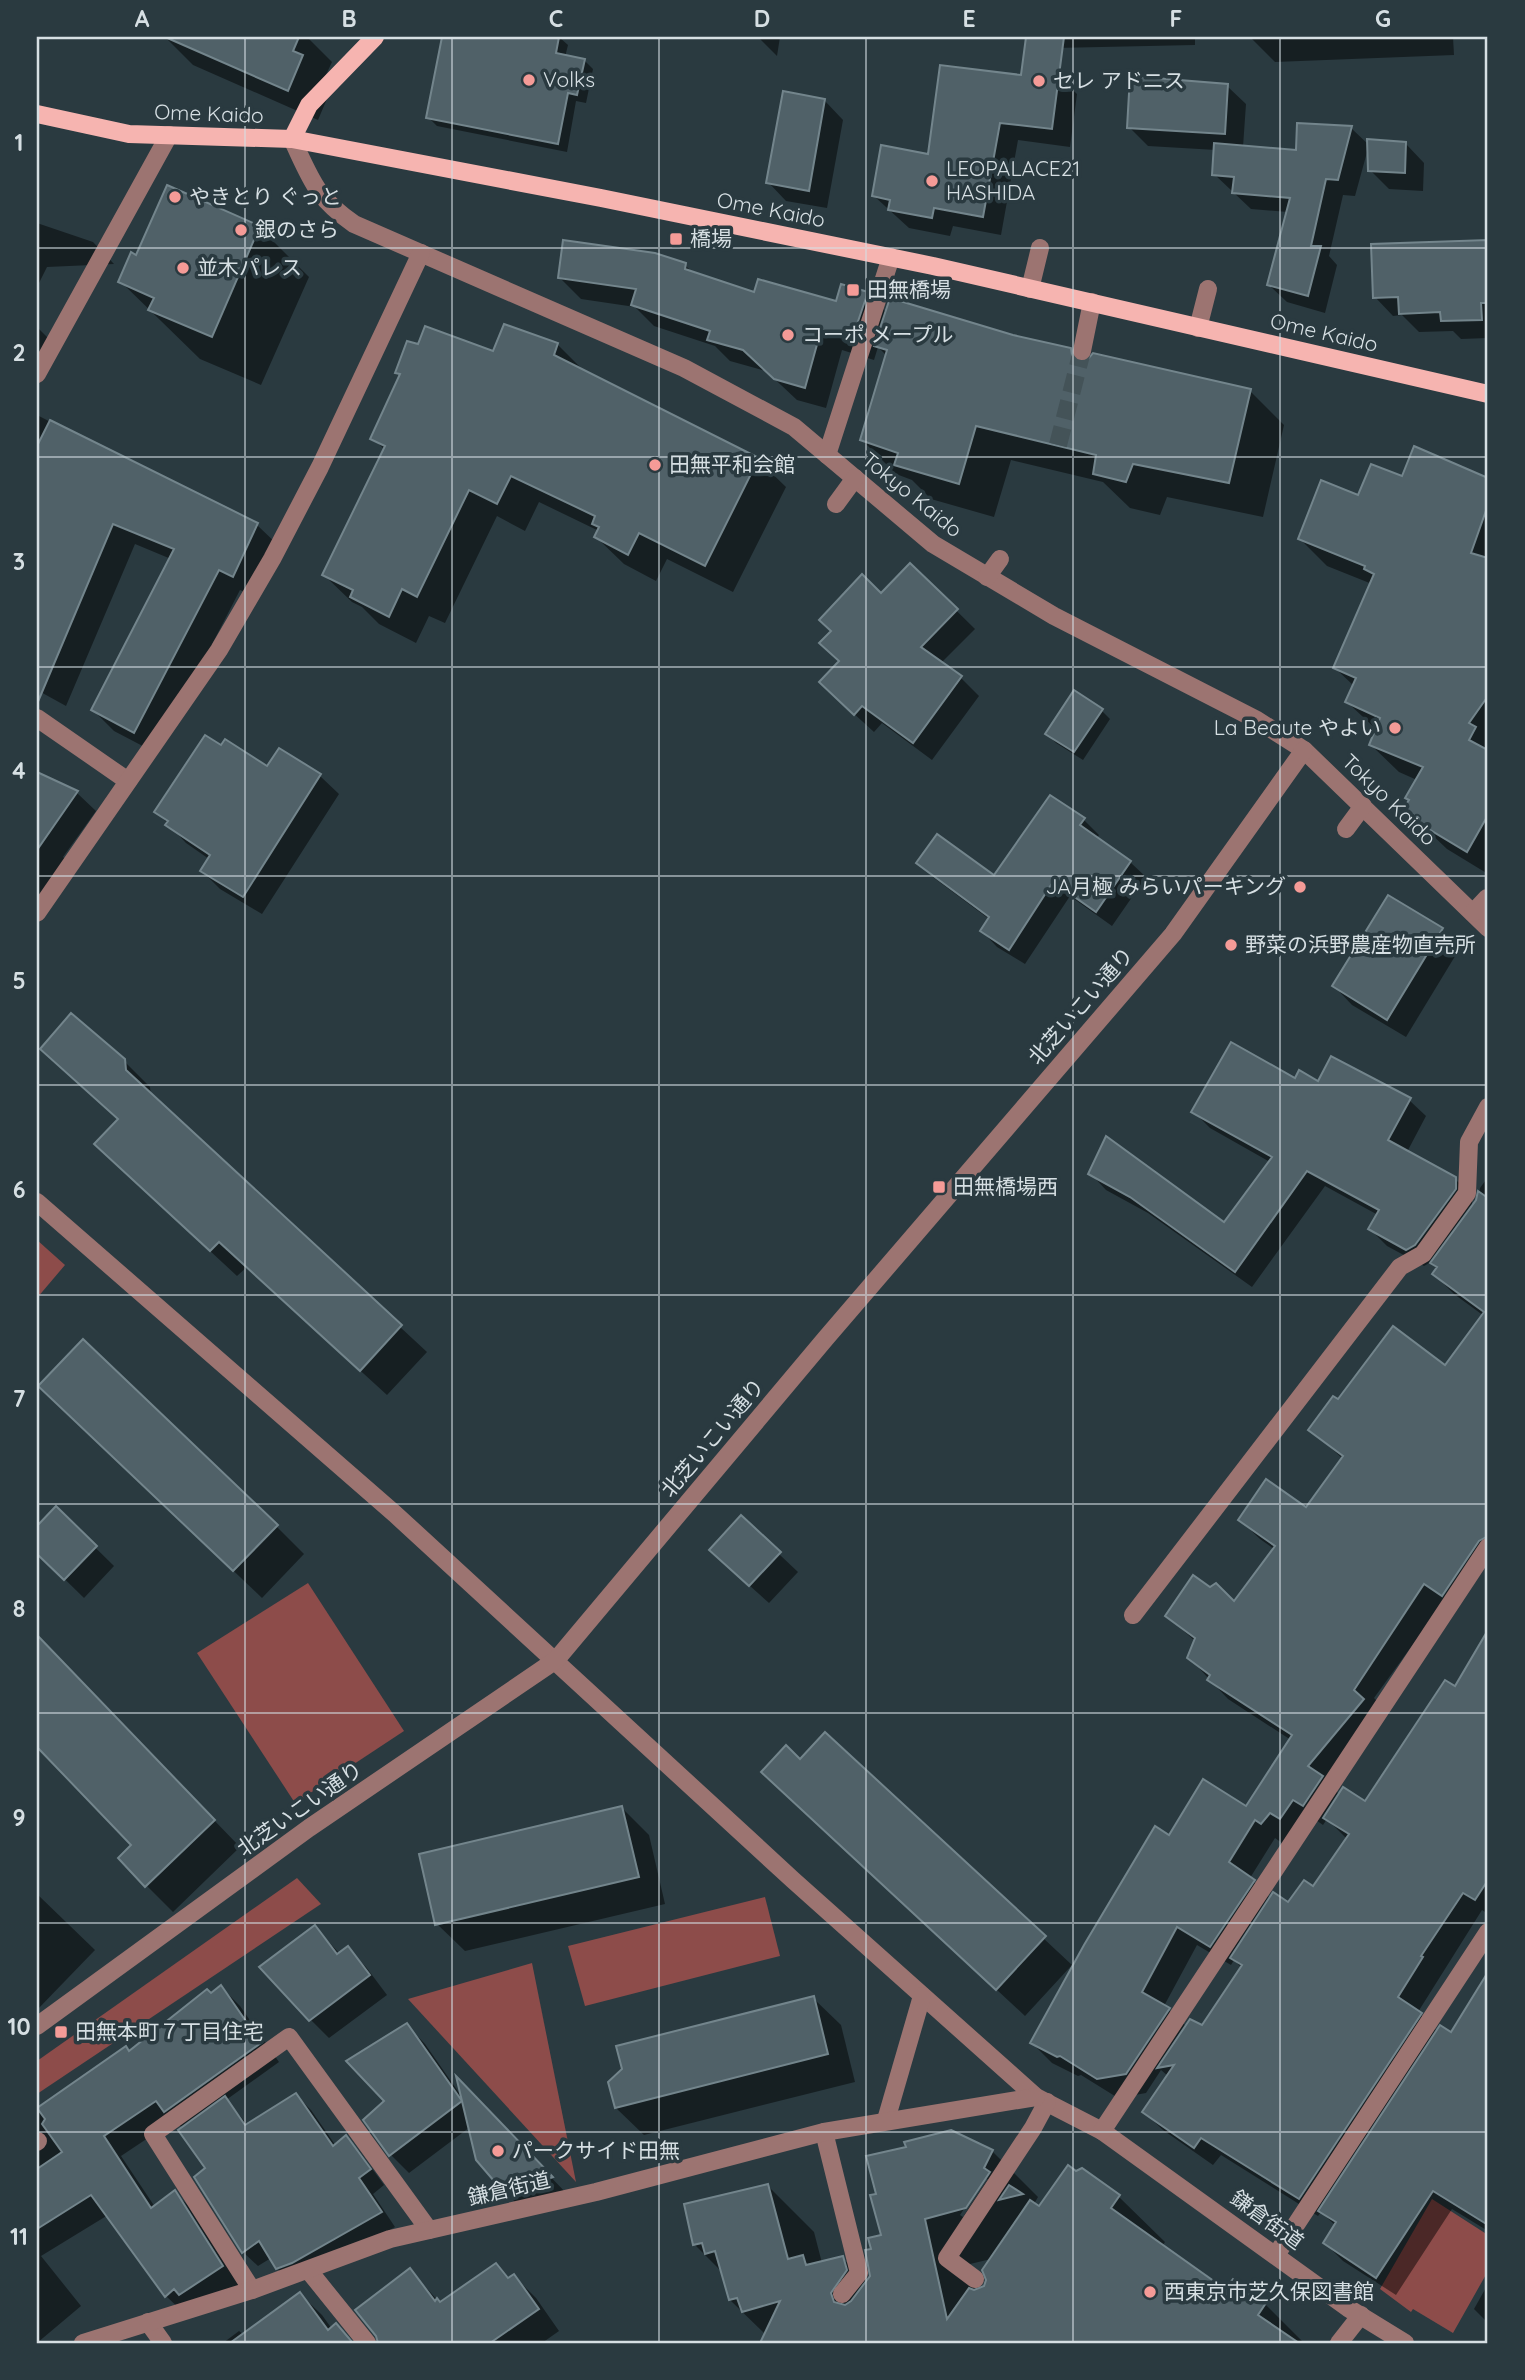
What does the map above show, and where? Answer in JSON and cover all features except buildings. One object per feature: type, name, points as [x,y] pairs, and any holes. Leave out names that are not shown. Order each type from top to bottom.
[{"type":"main road","points":[[292,139],[309,105],[374,37]]},
{"type":"main road","name":"Ome Kaido","points":[[37,114],[129,134],[292,139],[891,257],[1488,394]]},
{"type":"street","points":[[37,374],[169,135]]},
{"type":"street","name":"Tokyo Kaido","points":[[292,139],[317,192],[354,224],[684,368],[794,427],[933,544],[1054,616],[1257,720],[1304,750],[1488,928]]},
{"type":"street","points":[[1030,289],[1040,248]]},
{"type":"street","points":[[37,914],[219,650],[272,559],[320,467],[421,253]]},
{"type":"street","points":[[827,455],[891,257]]},
{"type":"street","points":[[1198,328],[1209,289]]},
{"type":"street","points":[[1082,351],[1092,302]]},
{"type":"street","points":[[836,504],[855,478]]},
{"type":"street","points":[[987,577],[1000,559]]},
{"type":"street","points":[[37,718],[128,781]]},
{"type":"street","name":"北芝いこい通り","points":[[37,2026],[309,1828],[556,1660],[826,1338],[1173,934],[1304,750]]},
{"type":"street","points":[[1346,829],[1363,806]]},
{"type":"street","points":[[1473,913],[1487,898]]},
{"type":"street","points":[[1133,1615],[1400,1267],[1423,1254],[1467,1193],[1469,1142],[1488,1107]]},
{"type":"street","name":"鎌倉街道","points":[[37,1202],[395,1514],[922,1996],[1042,2099],[1102,2131],[1361,2315],[1405,2343]]},
{"type":"street","points":[[1102,2131],[1488,1547]]},
{"type":"street","points":[[1276,2255],[1488,1932]]},
{"type":"street","points":[[886,2120],[922,1996]]},
{"type":"street","points":[[252,2290],[153,2134],[289,2037],[429,2230]]},
{"type":"street","points":[[975,2279],[947,2258],[1033,2128],[1042,2099]]},
{"type":"street","name":"鎌倉街道","points":[[83,2343],[309,2271],[390,2239],[596,2192],[824,2132],[886,2120],[1042,2099]]},
{"type":"street","points":[[824,2132],[859,2273],[842,2294]]},
{"type":"street","points":[[309,2271],[367,2343]]},
{"type":"street","points":[[1339,2343],[1361,2315]]},
{"type":"street","points":[[148,2322],[163,2343]]},
{"type":"shaded area","points":[[37,1240],[65,1265],[37,1298]]},
{"type":"shaded area","points":[[308,1583],[404,1731],[295,1803],[197,1653]]},
{"type":"shaded area","points":[[297,1878],[321,1904],[37,2094],[37,2061]]},
{"type":"shaded area","points":[[765,1897],[780,1956],[585,2006],[568,1946]]},
{"type":"shaded area","points":[[532,1963],[576,2182],[408,1999]]},
{"type":"shaded area","points":[[1432,2199],[1488,2235],[1488,2271],[1453,2333],[1413,2309],[1411,2312],[1380,2289]]},
{"type":"tunnel","points":[[1058,445],[1082,351]]},
{"type":"place","name":"Volks","points":[[529,80]]},
{"type":"place","name":"セレ アドニス","points":[[1039,81]]},
{"type":"place","name":"LEOPALACE21 HASHIDA","points":[[932,181]]},
{"type":"place","name":"やきとり ぐっと","points":[[175,197]]},
{"type":"place","name":"銀のさら","points":[[241,230]]},
{"type":"place","name":"橋場","points":[[676,239]]},
{"type":"place","name":"並木パレス","points":[[183,268]]},
{"type":"place","name":"田無橋場","points":[[853,290]]},
{"type":"place","name":"コーポ メープル","points":[[788,335]]},
{"type":"place","name":"田無平和会館","points":[[655,465]]},
{"type":"place","name":"La Beaute やよい","points":[[1395,728]]},
{"type":"place","name":"JA月極 みらいパーキング","points":[[1300,887]]},
{"type":"place","name":"野菜の浜野農産物直売所","points":[[1231,945]]},
{"type":"place","name":"田無橋場西","points":[[939,1187]]},
{"type":"place","name":"田無本町７丁目住宅","points":[[61,2032]]},
{"type":"place","name":"パークサイド田無","points":[[498,2151]]},
{"type":"place","name":"西東京市芝久保図書館","points":[[1150,2292]]}]
